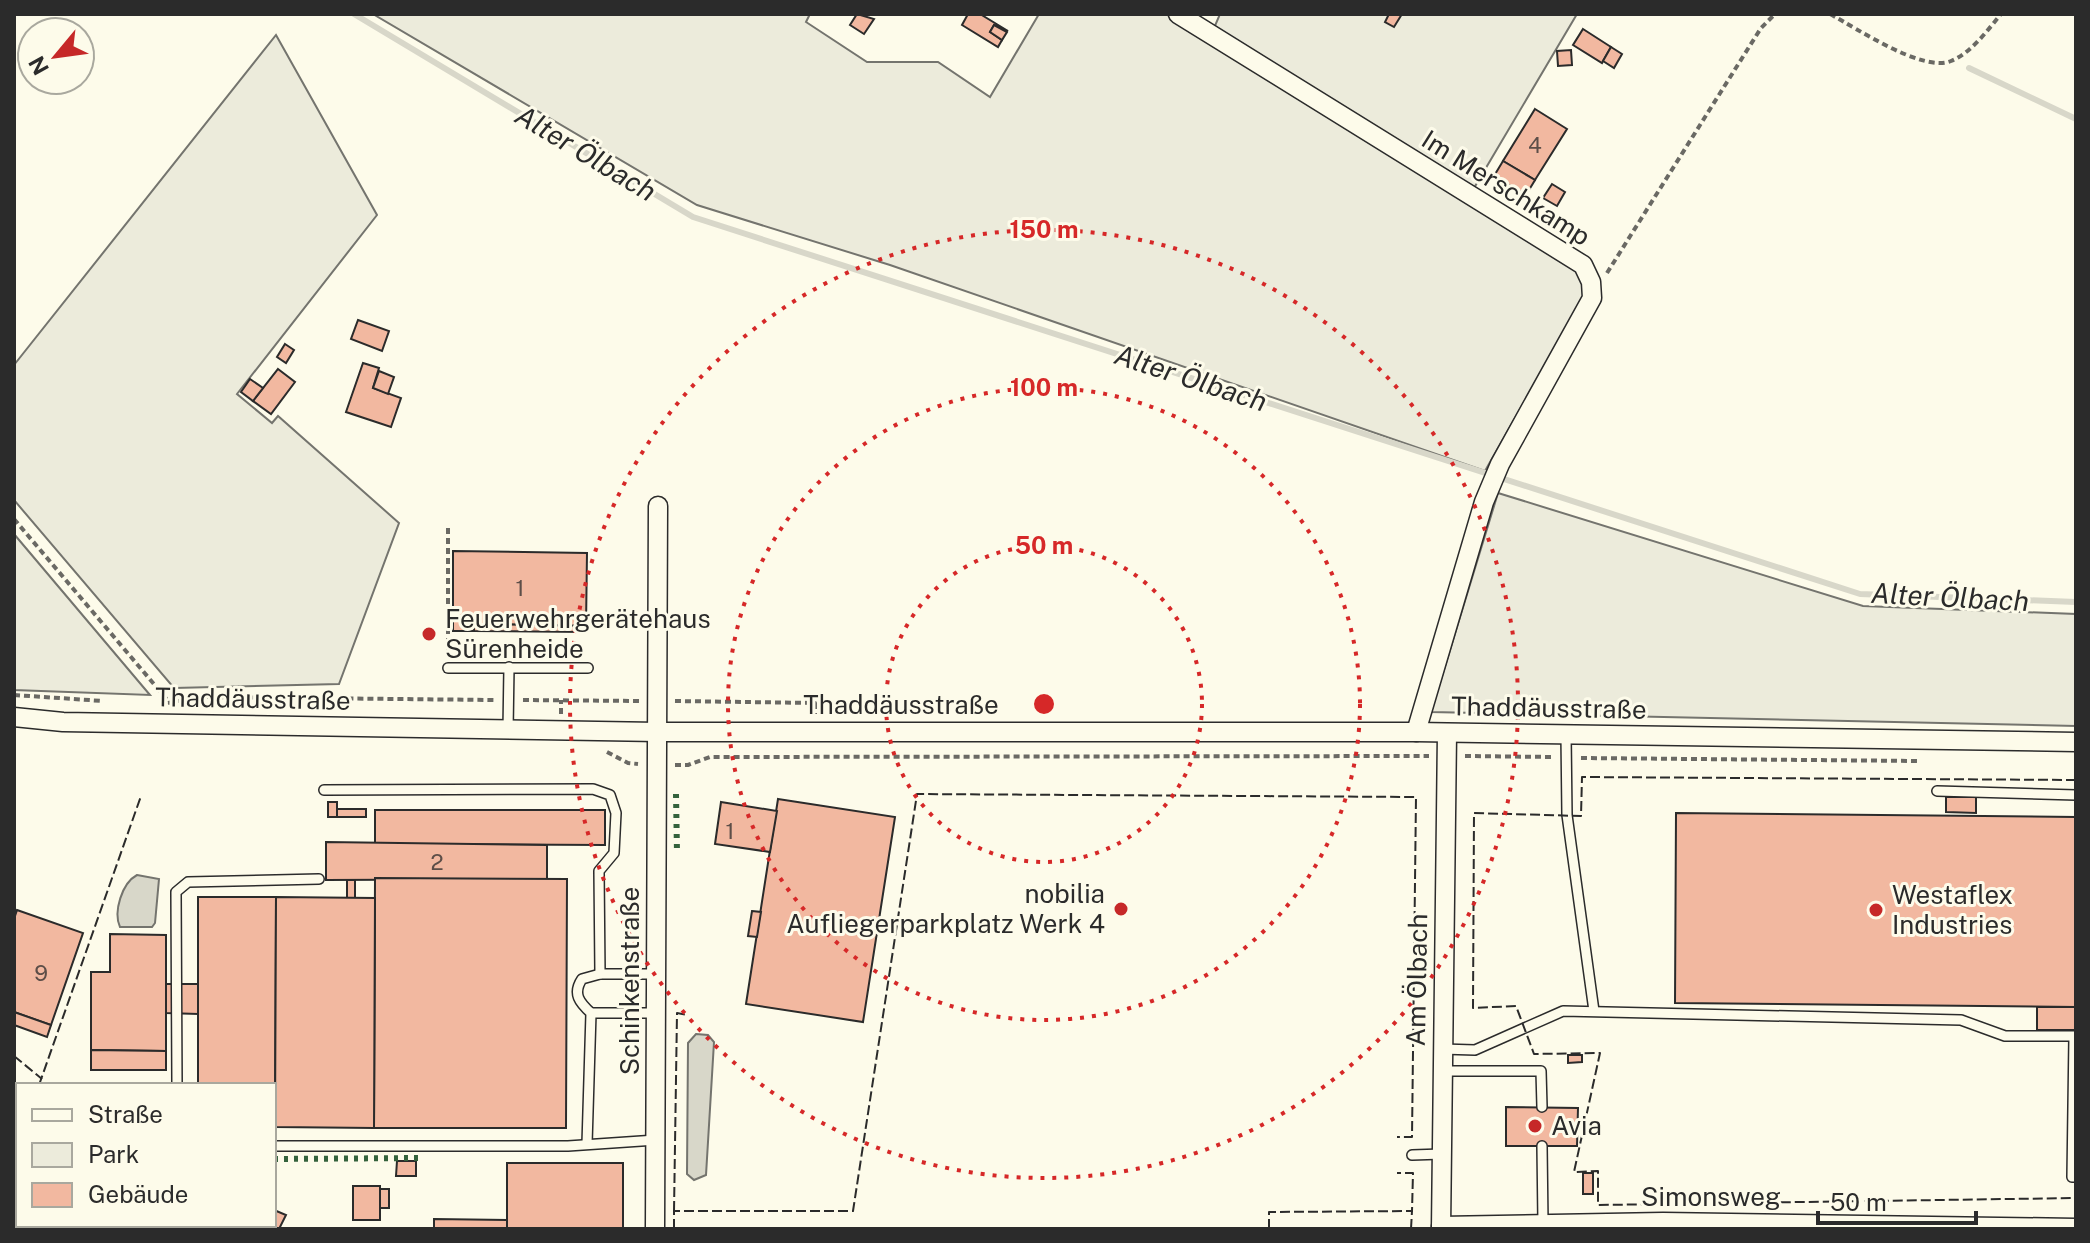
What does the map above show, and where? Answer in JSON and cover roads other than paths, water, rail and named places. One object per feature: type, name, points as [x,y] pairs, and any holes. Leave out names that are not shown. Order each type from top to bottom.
[{"type":"street","name":"Im Merschkamp","points":[[1178,14],[1583,265],[1591,282],[1592,298],[1500,464],[1484,502],[1416,732]]},
{"type":"street","name":"Schinkenstraße","points":[[655,1229],[658,506]]},
{"type":"street","name":"Thaddäusstraße","points":[[14,717],[79,722],[658,732],[1416,732],[2076,742]]},
{"type":"street","name":"Am Ölbach","points":[[1441,1228],[1447,733]]},
{"type":"street","name":"Simonsweg","points":[[1441,1228],[1543,1223],[2076,1228]]},
{"type":"lane","points":[[508,730],[509,667]]},
{"type":"lane","points":[[448,668],[588,668]]},
{"type":"lane","points":[[1566,735],[1567,815],[1594,1011]]},
{"type":"lane","points":[[324,790],[593,789],[610,795],[616,813],[614,853],[599,871],[600,974]]},
{"type":"lane","points":[[1937,791],[2076,795]]},
{"type":"lane","points":[[177,1083],[176,892],[188,882],[319,879]]},
{"type":"lane","points":[[656,974],[600,974],[582,979],[577,986],[579,1002],[591,1013],[656,1013]]},
{"type":"lane","points":[[1442,1049],[1475,1050],[1563,1011],[1961,1020],[2005,1036],[2074,1036],[2072,1177],[2076,1177]]},
{"type":"lane","points":[[587,1144],[591,1013]]},
{"type":"lane","points":[[1442,1071],[1541,1071],[1542,1107]]},
{"type":"lane","points":[[276,1146],[587,1144],[656,1140]]},
{"type":"lane","points":[[1542,1146],[1543,1223]]},
{"type":"lane","points":[[1412,1155],[1442,1154]]},
{"type":"waterway","name":"Alter Ölbach","points":[[354,14],[693,217],[1860,594],[2076,602]]},
{"type":"waterway","points":[[1969,68],[2076,119]]},
{"type":"place","name":"Feuerwehrgerätehaus Sürenheide","points":[[429,634]]},
{"type":"place","name":"nobilia Aufliegerparkplatz Werk 4","points":[[1121,909]]},
{"type":"place","name":"Westaflex Industries","points":[[1876,910]]},
{"type":"place","name":"Avia","points":[[1535,1126]]}]
